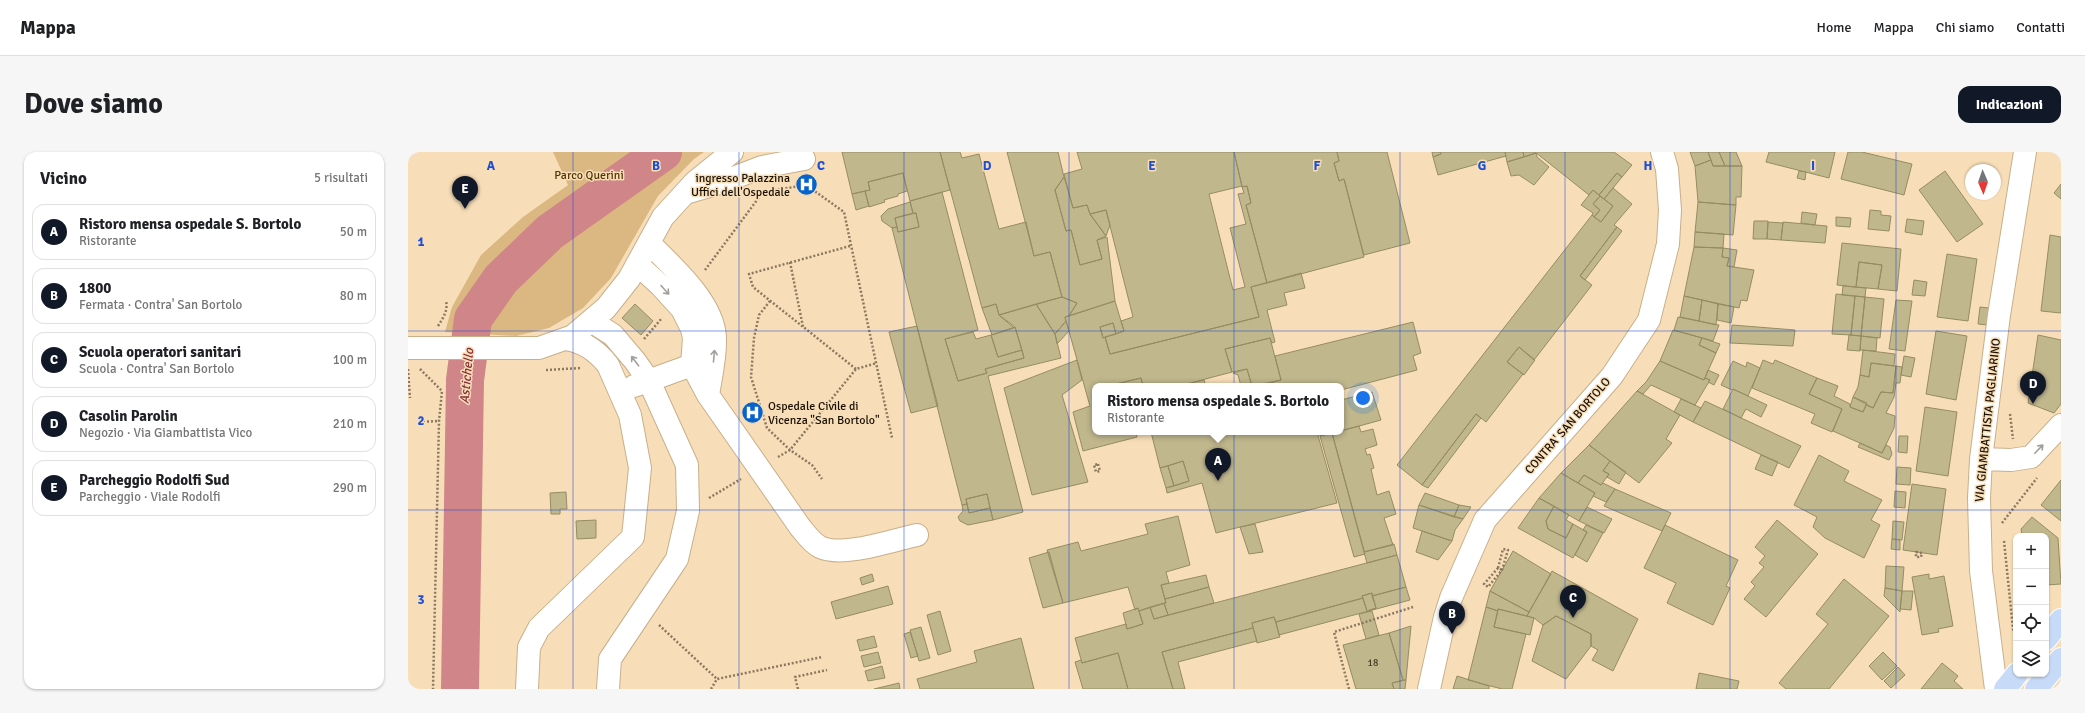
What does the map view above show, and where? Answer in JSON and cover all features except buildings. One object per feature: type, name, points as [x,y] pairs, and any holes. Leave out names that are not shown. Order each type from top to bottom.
[{"type":"main road","points":[[2049,635],[2061,620]]},
{"type":"main road","points":[[2036,689],[2061,659]]},
{"type":"main road","points":[[2004,689],[2014,677]]},
{"type":"street","points":[[410,352],[439,349],[539,348],[573,336],[606,308],[620,291],[629,279],[663,217],[695,182],[732,152]]},
{"type":"street","name":"CONTRA' SAN BORTOLO","points":[[1429,689],[1445,617],[1451,598],[1485,520],[1612,376],[1649,320],[1668,244],[1670,210],[1667,169],[1662,152]]},
{"type":"street","name":"VIA GIAMBATTISTA PAGLIARINO","points":[[1996,689],[1980,563],[1978,526],[1981,459],[1999,315],[2025,152]]},
{"type":"street","points":[[684,194],[723,182],[762,166],[804,159]]},
{"type":"street","points":[[649,243],[684,296],[694,338],[692,365],[708,395],[800,527],[820,546],[846,550],[917,535]]},
{"type":"street","points":[[637,264],[662,286],[705,308],[715,336],[715,358],[708,395]]},
{"type":"street","points":[[591,322],[613,335],[635,360],[649,381],[687,465],[688,510],[677,559],[610,659],[608,689]]},
{"type":"street","points":[[527,689],[530,647],[540,628],[633,538],[640,468],[630,415],[620,391],[603,359],[589,347],[574,340],[565,339]]},
{"type":"street","points":[[620,391],[692,365]]},
{"type":"street","points":[[1981,459],[2015,460],[2031,457],[2061,425]]},
{"type":"path","points":[[640,343],[684,296],[763,192],[806,185],[844,212],[892,438]]},
{"type":"path","points":[[850,246],[749,274],[752,287],[856,369]]},
{"type":"path","points":[[790,262],[803,327]]},
{"type":"path","points":[[770,301],[759,315],[754,338],[751,377],[767,428],[790,450],[812,465],[822,479]]},
{"type":"path","points":[[410,352],[442,391],[433,689]]},
{"type":"path","points":[[688,510],[790,450],[856,369],[877,363]]},
{"type":"path","points":[[408,368],[410,398]]},
{"type":"path","points":[[419,422],[440,421]]},
{"type":"path","points":[[2002,528],[2002,522],[2032,484]]},
{"type":"path","points":[[2004,540],[2013,629]]},
{"type":"path","points":[[1503,549],[1508,550],[1502,570],[1488,587],[1484,584],[1498,568],[1503,549]]},
{"type":"path","points":[[1498,568],[1502,570]]},
{"type":"path","points":[[1349,689],[1334,632],[1413,607]]},
{"type":"path","points":[[642,610],[717,679]]},
{"type":"path","points":[[711,689],[717,679],[822,657]]},
{"type":"path","points":[[798,689],[795,677],[827,670]]},
{"type":"green space","name":"Parco Querini","points":[[553,152],[704,152],[694,159],[658,196],[611,278],[583,308],[549,328],[516,336],[445,332],[452,307],[481,255],[523,217],[568,185]]},
{"type":"waterway","name":"Astichello","points":[[460,689],[465,380],[473,319],[501,279],[550,232],[663,152]]},
{"type":"place","name":"ingresso Palazzina Uffici dell'Ospedale","points":[[806,185]]},
{"type":"place","name":"Parcheggio Rodolfi Sud","points":[[465,209]]},
{"type":"place","name":"Casolin Parolin","points":[[2033,404]]},
{"type":"place","name":"Ospedale Civile di Vicenza \"San Bortolo\"","points":[[752,413]]},
{"type":"place","name":"Ristoro mensa ospedale S. Bortolo","points":[[1218,481]]},
{"type":"place","name":"Scuola operatori sanitari","points":[[1573,618]]},
{"type":"place","name":"1800","points":[[1452,634]]}]
